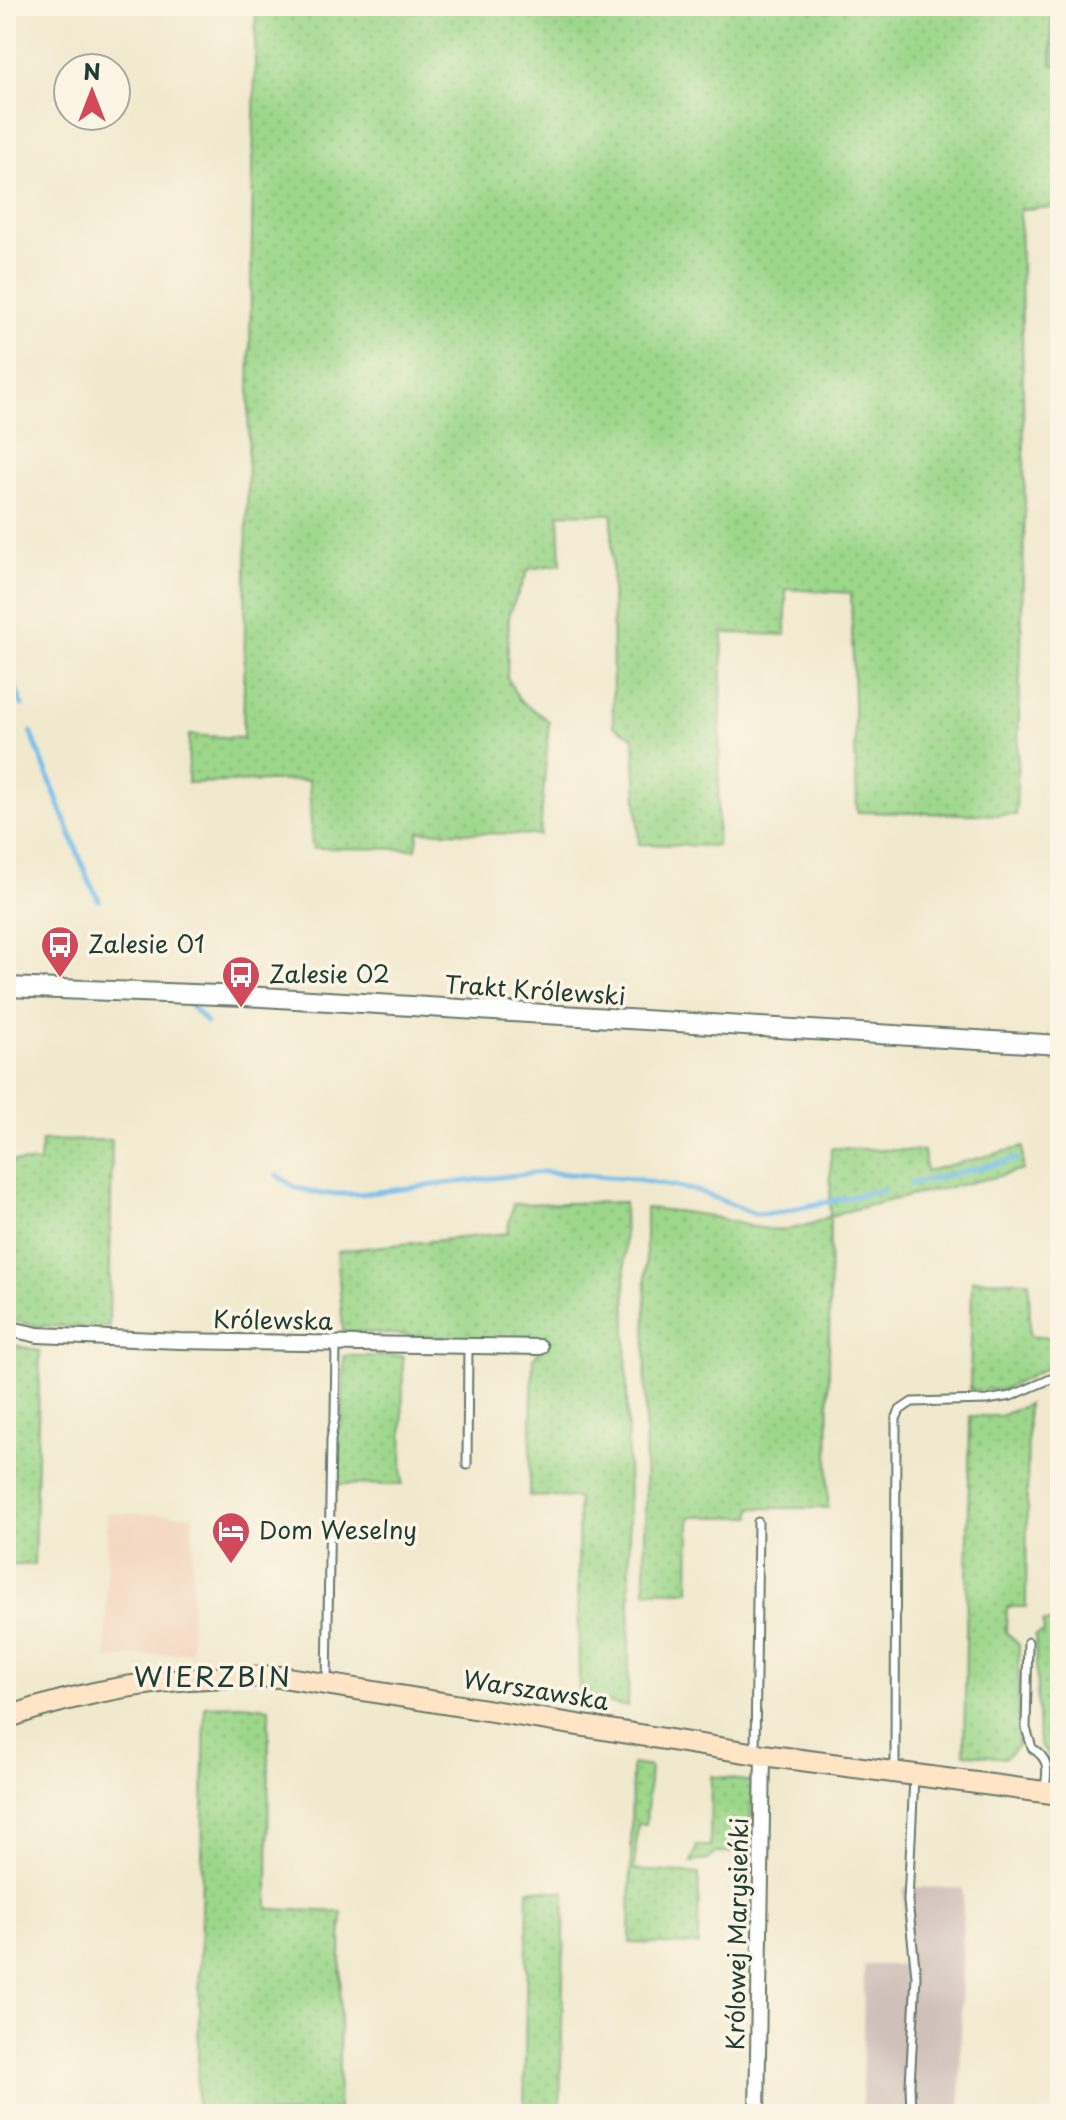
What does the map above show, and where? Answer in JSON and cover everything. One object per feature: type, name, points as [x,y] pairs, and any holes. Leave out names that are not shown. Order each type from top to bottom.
[{"type":"main road","name":"Warszawska","points":[[6,1718],[49,1703],[160,1680],[282,1677],[759,1754],[1053,1793]]},
{"type":"street","name":"Trakt Królewski","points":[[6,987],[245,996],[1060,1045]]},
{"type":"street","name":"Królewska","points":[[6,1328],[38,1335],[180,1341],[540,1347]]},
{"type":"street","name":"Królowej Marysieńki","points":[[757,2114],[759,1754]]},
{"type":"lane","points":[[327,1684],[331,1439],[335,1417],[336,1344]]},
{"type":"lane","points":[[467,1465],[468,1344]]},
{"type":"lane","points":[[911,2114],[916,1976],[908,1901],[896,1419],[900,1410],[912,1402],[970,1401],[1011,1396],[1060,1375]]},
{"type":"lane","points":[[758,1522],[759,1754]]},
{"type":"lane","points":[[1028,1642],[1026,1728],[1032,1748],[1043,1755],[1053,1793]]},
{"type":"shaded area","points":[[107,1513],[193,1515],[191,1652],[106,1659]]},
{"type":"shaded area","points":[[904,1887],[963,1888],[960,2114],[862,2114],[864,1965],[903,1965]]},
{"type":"green space","points":[[256,6],[1060,6],[1060,207],[1020,209],[1025,507],[1016,815],[857,812],[851,593],[786,589],[786,635],[723,633],[717,846],[639,844],[634,737],[613,726],[612,514],[559,513],[561,564],[529,569],[509,613],[507,677],[519,700],[549,721],[540,835],[419,831],[416,849],[312,848],[309,780],[188,783],[189,735],[243,738]]},
{"type":"green space","points":[[1052,6],[1060,6],[1060,65],[1051,65]]},
{"type":"green space","points":[[112,1140],[109,1327],[38,1326],[6,1319],[6,1161],[40,1163],[41,1141]]},
{"type":"green space","points":[[1023,1147],[1023,1170],[830,1216],[831,1148],[924,1151],[926,1171]]},
{"type":"green space","points":[[624,1202],[630,1590],[628,1707],[579,1696],[578,1498],[529,1496],[533,1358],[547,1344],[343,1331],[337,1251],[507,1233],[513,1204]]},
{"type":"green space","points":[[646,1208],[770,1229],[798,1228],[830,1216],[828,1508],[752,1508],[752,1517],[690,1517],[689,1591],[645,1591]]},
{"type":"green space","points":[[972,1280],[1029,1281],[1030,1336],[1060,1339],[1060,1362],[1002,1390],[970,1390]]},
{"type":"green space","points":[[6,1343],[40,1351],[34,1564],[6,1566]]},
{"type":"green space","points":[[344,1356],[403,1356],[402,1485],[336,1484]]},
{"type":"green space","points":[[1028,1404],[1026,1607],[1007,1607],[1006,1632],[1019,1645],[1018,1746],[1005,1758],[964,1753],[970,1416],[1000,1416]]},
{"type":"green space","points":[[1043,1622],[1060,1622],[1060,1764],[1055,1763],[1039,1744],[1035,1635],[1044,1632]]},
{"type":"green space","points":[[205,1706],[269,1708],[268,1909],[342,1912],[338,2114],[197,2114]]},
{"type":"green space","points":[[632,1764],[650,1767],[646,1824],[638,1824],[634,1870],[699,1874],[698,1945],[630,1943]]},
{"type":"green space","points":[[711,1776],[753,1782],[749,1853],[717,1852],[708,1860],[691,1862],[697,1846],[710,1846]]},
{"type":"green space","points":[[528,1889],[565,1892],[560,2114],[524,2114]]},
{"type":"waterway","points":[[6,662],[22,705]]},
{"type":"waterway","points":[[31,732],[99,900]]},
{"type":"waterway","points":[[187,1002],[206,1022]]},
{"type":"waterway","points":[[911,1184],[1017,1159]]},
{"type":"waterway","points":[[277,1175],[294,1187],[321,1194],[360,1194],[543,1172],[633,1179],[698,1191],[755,1214],[775,1213],[883,1190]]},
{"type":"place","name":"Zalesie 01","points":[[60,979]]},
{"type":"place","name":"Zalesie 02","points":[[241,1009]]},
{"type":"place","name":"Dom Weselny","points":[[231,1565]]},
{"type":"district","name":"WIERZBIN","points":[[213,1677]]}]
